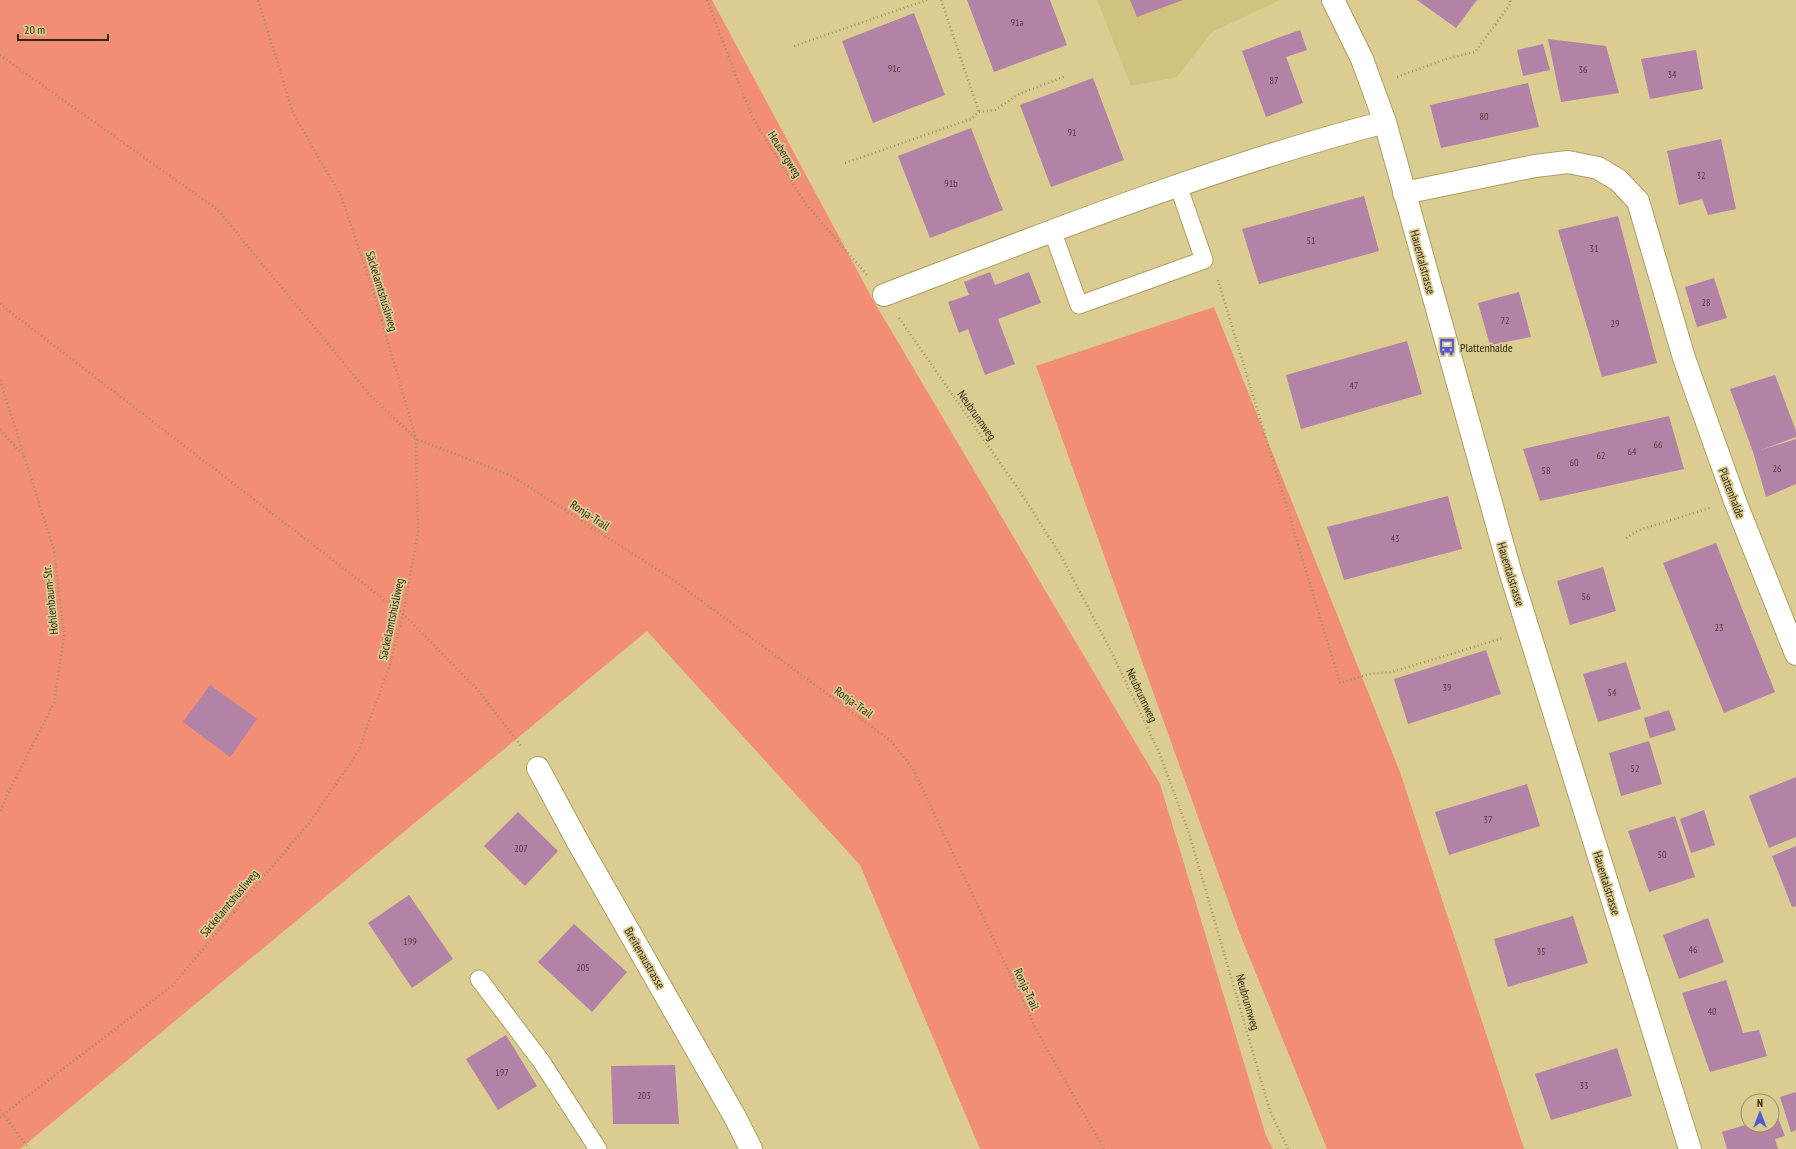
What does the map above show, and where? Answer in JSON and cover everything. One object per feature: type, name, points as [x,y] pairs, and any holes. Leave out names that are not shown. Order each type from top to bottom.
[{"type":"street","name":"Hauentalstrasse","points":[[1333,0],[1362,59],[1385,122],[1510,571],[1690,1149]]},
{"type":"street","points":[[884,295],[1052,230],[1178,185],[1332,136],[1385,122]]},
{"type":"street","name":"Plattenhalde","points":[[1404,193],[1535,166],[1568,162],[1598,168],[1618,180],[1638,201],[1684,358],[1735,501],[1796,654]]},
{"type":"street","name":"Breitenaustrasse","points":[[538,768],[579,844],[735,1117],[751,1149]]},
{"type":"lane","points":[[1052,230],[1079,305],[1204,260],[1178,185]]},
{"type":"lane","points":[[479,979],[541,1061],[598,1149]]},
{"type":"path","name":"Säckelamtshüsliweg","points":[[0,1117],[172,986],[308,823],[358,752],[390,668],[403,614],[418,533],[416,439],[374,294],[341,196],[293,113],[258,0]]},
{"type":"path","name":"Heubergweg","points":[[707,0],[752,117],[805,203],[884,295]]},
{"type":"path","points":[[794,46],[927,0]]},
{"type":"path","points":[[941,0],[979,112]]},
{"type":"path","points":[[1390,79],[1449,58],[1475,52],[1511,2],[1510,0]]},
{"type":"path","points":[[0,55],[218,210],[369,394],[416,439]]},
{"type":"path","points":[[845,163],[971,118],[979,112],[994,110],[1019,94],[1066,76]]},
{"type":"path","points":[[1204,260],[1214,270],[1221,289],[1340,683],[1369,674],[1392,672],[1509,636]]},
{"type":"path","name":"Neubrunnweg","points":[[884,295],[970,422],[1019,490],[1060,554],[1111,651],[1159,752],[1189,833],[1270,1111],[1288,1149]]},
{"type":"path","points":[[0,304],[403,614],[477,689],[538,768]]},
{"type":"path","name":"Hohlenbaum-Str.","points":[[0,380],[54,550],[64,636],[54,703],[7,795],[0,814]]},
{"type":"path","points":[[0,430],[24,456]]},
{"type":"path","name":"Ronja-Trail","points":[[416,439],[512,476],[672,579],[891,741],[913,769],[1039,1035],[1104,1149]]},
{"type":"path","points":[[1626,538],[1638,530],[1735,501]]},
{"type":"path","points":[[0,1110],[29,1149]]},
{"type":"shaded area","points":[[0,0],[712,0],[873,300],[1160,784],[1266,1136],[1273,1149],[980,1149],[860,865],[647,631],[20,1149],[0,1149]]},
{"type":"shaded area","points":[[1097,0],[1280,0],[1212,32],[1177,77],[1131,86]]},
{"type":"shaded area","points":[[1214,307],[1400,772],[1524,1149],[1327,1149],[1240,934],[1036,366]]},
{"type":"building","points":[[967,0],[1050,0],[1067,45],[994,72]]},
{"type":"building","points":[[1130,0],[1183,0],[1137,17]]},
{"type":"building","points":[[1417,0],[1477,0],[1456,28]]},
{"type":"building","points":[[914,13],[945,95],[873,123],[842,41]]},
{"type":"building","points":[[1300,30],[1307,50],[1286,57],[1303,103],[1266,117],[1242,51]]},
{"type":"building","points":[[1548,39],[1606,46],[1619,93],[1561,102]]},
{"type":"building","points":[[1543,44],[1550,70],[1523,76],[1517,50]]},
{"type":"building","points":[[1696,50],[1703,89],[1650,99],[1641,59]]},
{"type":"building","points":[[1093,78],[1124,160],[1051,187],[1020,105]]},
{"type":"building","points":[[1528,83],[1539,127],[1441,148],[1430,105]]},
{"type":"building","points":[[971,128],[1003,210],[930,238],[898,156]]},
{"type":"building","points":[[1721,139],[1736,209],[1708,215],[1702,199],[1679,205],[1667,151]]},
{"type":"building","points":[[1364,196],[1379,251],[1259,284],[1242,229]]},
{"type":"building","points":[[1618,216],[1657,363],[1602,377],[1558,230]]},
{"type":"building","points":[[990,272],[995,285],[1029,272],[1041,303],[998,319],[1015,364],[985,375],[968,329],[959,333],[948,302],[969,295],[964,282]]},
{"type":"building","points":[[1714,278],[1727,318],[1697,327],[1685,287]]},
{"type":"building","points":[[1519,292],[1531,337],[1490,345],[1478,303]]},
{"type":"building","points":[[1407,341],[1422,394],[1301,429],[1286,375]]},
{"type":"building","points":[[1775,375],[1796,431],[1796,437],[1761,450],[1796,439],[1796,484],[1766,497],[1753,452],[1730,389]]},
{"type":"building","points":[[1669,416],[1684,469],[1540,501],[1523,449]]},
{"type":"building","points":[[1448,496],[1462,549],[1344,580],[1327,527]]},
{"type":"building","points":[[1716,543],[1775,692],[1724,713],[1663,563]]},
{"type":"building","points":[[1603,567],[1616,611],[1570,625],[1557,581]]},
{"type":"building","points":[[1486,650],[1501,694],[1408,724],[1394,679]]},
{"type":"building","points":[[1626,662],[1641,709],[1598,722],[1583,674]]},
{"type":"building","points":[[210,685],[257,719],[230,757],[183,722]]},
{"type":"building","points":[[1669,710],[1676,730],[1650,738],[1644,718]]},
{"type":"building","points":[[1649,741],[1662,784],[1621,796],[1609,753]]},
{"type":"building","points":[[1796,777],[1796,837],[1769,848],[1749,796]]},
{"type":"building","points":[[1527,784],[1540,826],[1449,855],[1435,812]]},
{"type":"building","points":[[1704,810],[1715,845],[1691,853],[1680,819]]},
{"type":"building","points":[[518,812],[558,851],[525,886],[484,846]]},
{"type":"building","points":[[1675,816],[1695,877],[1649,892],[1628,831]]},
{"type":"building","points":[[1796,846],[1796,906],[1792,907],[1772,856]]},
{"type":"building","points":[[409,895],[453,959],[412,988],[368,923]]},
{"type":"building","points":[[1573,916],[1588,963],[1508,987],[1494,939]]},
{"type":"building","points":[[1708,918],[1724,962],[1679,979],[1663,935]]},
{"type":"building","points":[[574,924],[627,972],[592,1012],[538,962]]},
{"type":"building","points":[[1726,980],[1743,1033],[1759,1030],[1767,1056],[1710,1072],[1682,993]]},
{"type":"building","points":[[506,1035],[537,1086],[498,1110],[466,1059]]},
{"type":"building","points":[[1617,1048],[1632,1096],[1551,1120],[1535,1074]]},
{"type":"building","points":[[675,1065],[679,1124],[613,1124],[611,1066]]},
{"type":"building","points":[[1796,1092],[1796,1130],[1791,1132],[1780,1097]]},
{"type":"building","points":[[1780,1123],[1785,1136],[1775,1139],[1778,1149],[1727,1149],[1722,1132],[1740,1126],[1740,1133],[1780,1133]]},
{"type":"place","name":"Plattenhalde","points":[[1447,347]]}]
